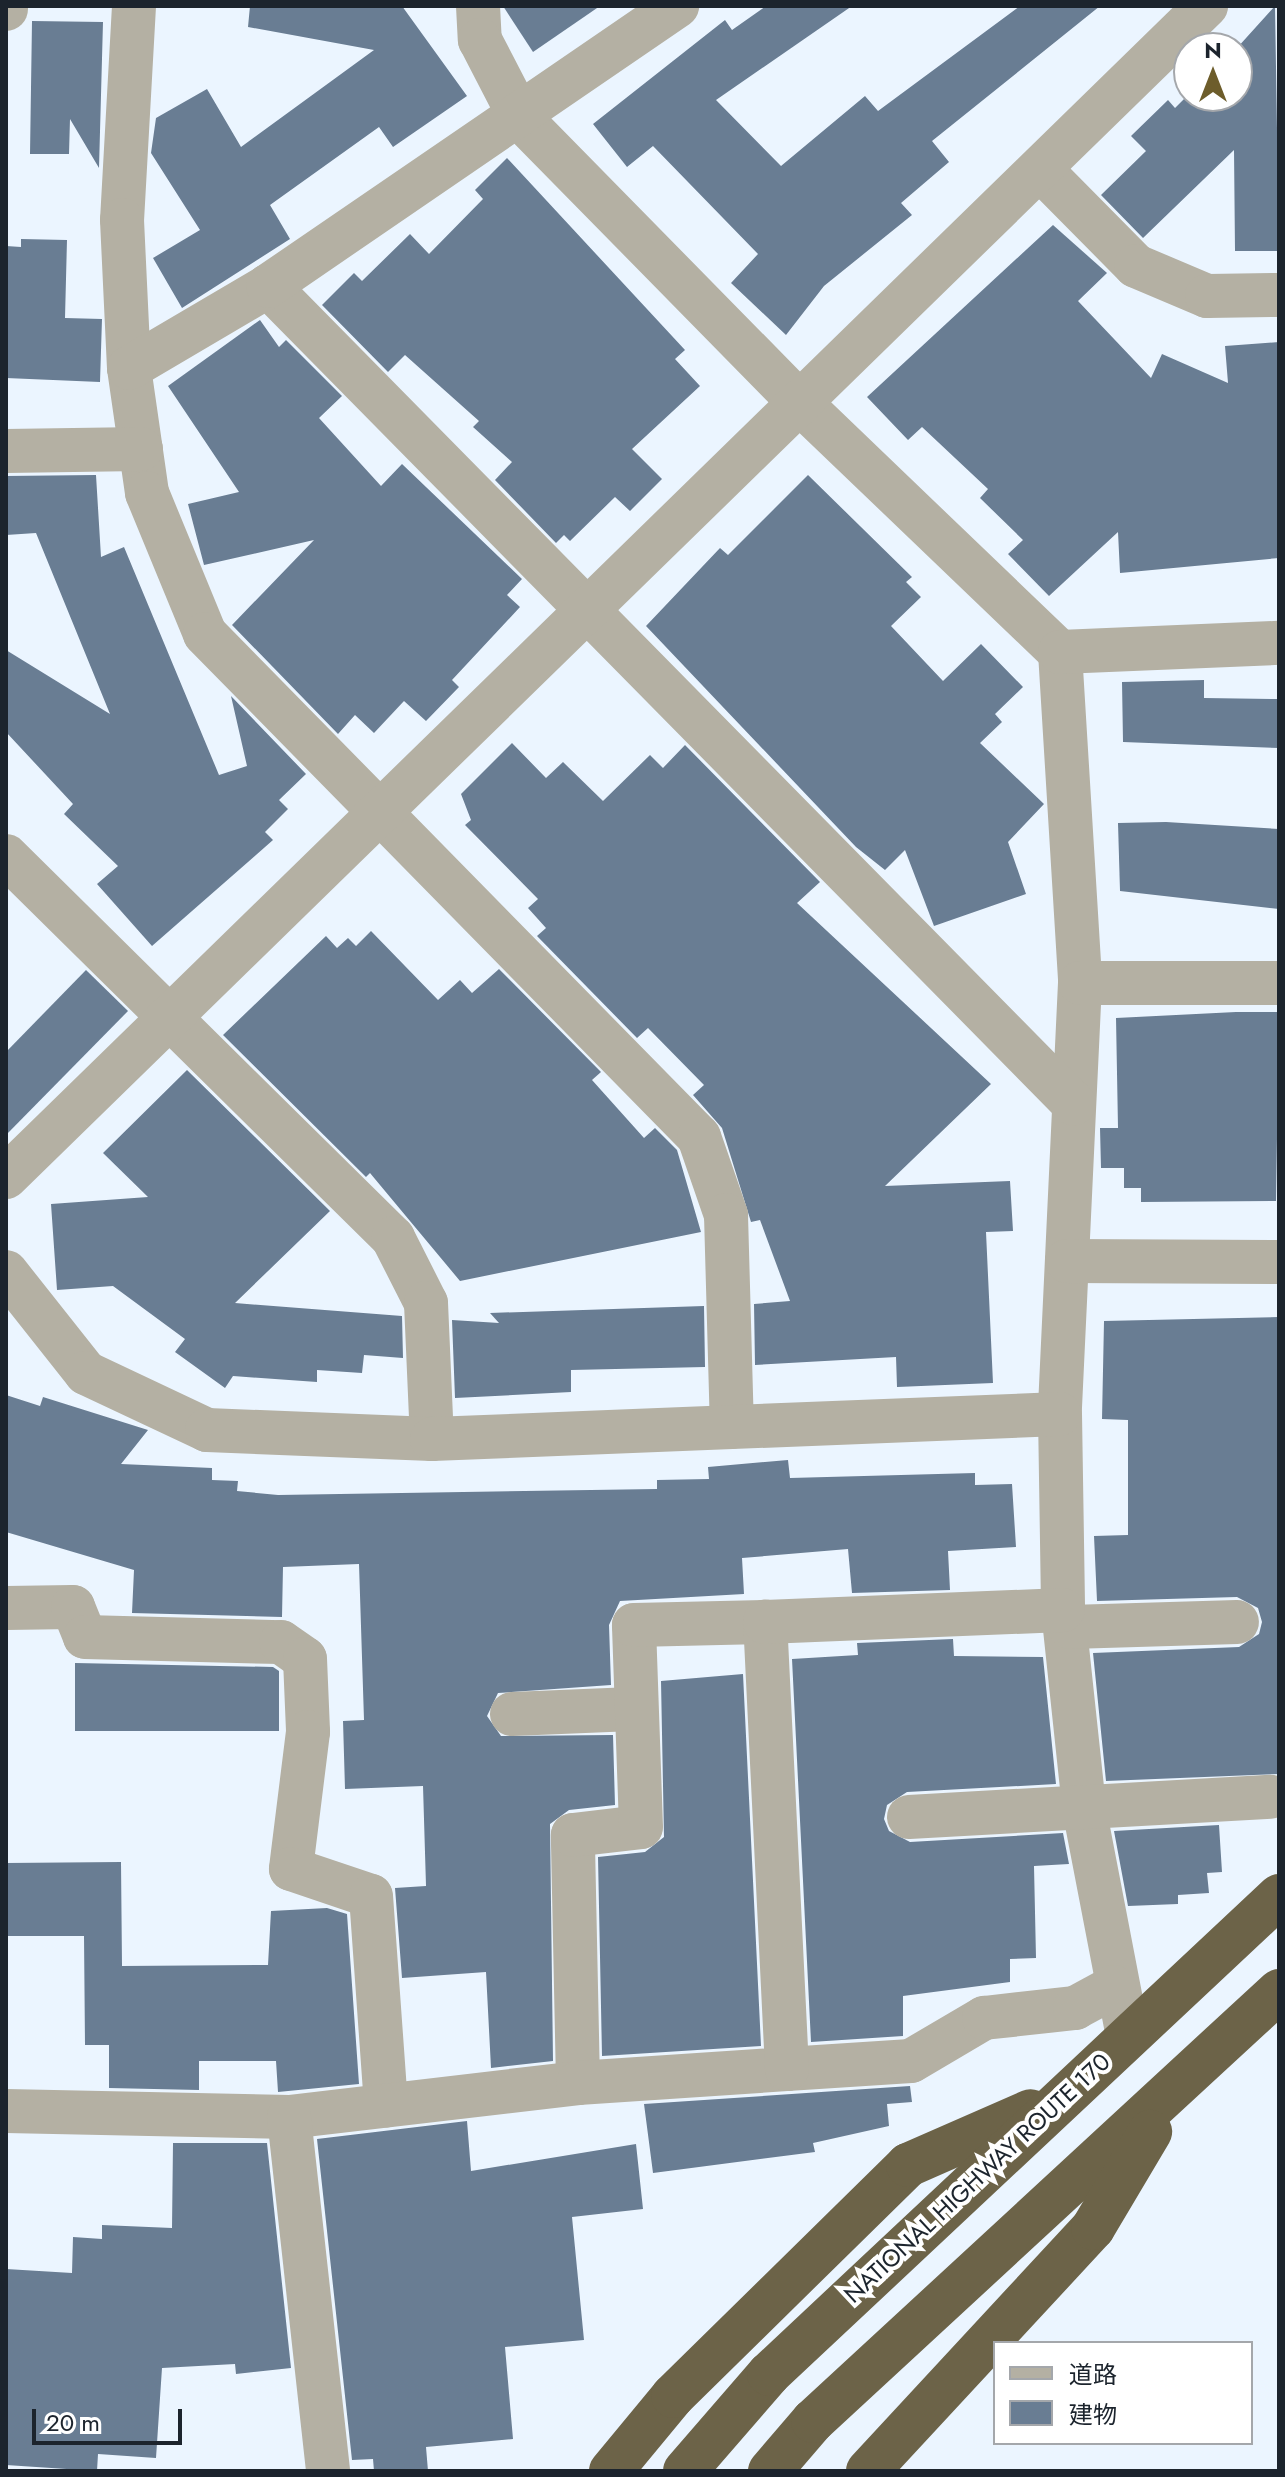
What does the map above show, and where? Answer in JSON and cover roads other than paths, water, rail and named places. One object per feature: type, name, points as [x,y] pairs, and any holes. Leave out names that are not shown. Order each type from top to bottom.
[{"type":"highway","name":"NATIONAL HIGHWAY ROUTE 170","points":[[685,2471],[769,2374],[1279,1896]]},
{"type":"highway","points":[[770,2471],[813,2421],[1174,2092],[1279,1991]]},
{"type":"highway","points":[[868,2471],[1093,2228],[1174,2092]]},
{"type":"highway","points":[[611,2471],[673,2396],[908,2165],[1062,2097]]},
{"type":"street","points":[[134,6],[122,220],[129,368],[147,493],[205,634],[383,810],[699,1137],[726,1215],[732,1427]]},
{"type":"street","points":[[478,6],[480,40],[521,119],[800,403],[1060,652],[1080,983],[1060,1414],[1066,1619],[1084,1808],[1114,1987],[1128,2037]]},
{"type":"street","points":[[129,368],[268,286],[521,119],[677,6]]},
{"type":"street","points":[[6,1177],[590,611],[1206,6]]},
{"type":"street","points":[[1040,169],[1136,266],[1207,296],[1279,295]]},
{"type":"street","points":[[268,286],[1074,1104]]},
{"type":"street","points":[[6,451],[141,449]]},
{"type":"street","points":[[1060,652],[1279,643]]},
{"type":"street","points":[[6,856],[167,1020],[393,1238],[426,1303],[432,1439]]},
{"type":"street","points":[[1080,983],[1279,983]]},
{"type":"street","points":[[1067,1261],[1279,1262]]},
{"type":"street","points":[[6,1272],[86,1373],[207,1430],[432,1439],[1060,1414]]},
{"type":"street","points":[[6,1608],[73,1607],[85,1637],[281,1642],[305,1659],[308,1732],[291,1869],[371,1896],[386,2105]]},
{"type":"street","points":[[578,2083],[573,1835],[641,1827],[633,1709],[634,1625],[1066,1619],[1237,1622]]},
{"type":"street","points":[[765,1622],[787,2069]]},
{"type":"street","points":[[512,1714],[633,1709]]},
{"type":"street","points":[[909,1817],[1270,1797]]},
{"type":"street","points":[[6,2111],[289,2117],[578,2083],[911,2061],[984,2018],[1075,2008],[1114,1987]]},
{"type":"street","points":[[289,2117],[328,2471]]}]
